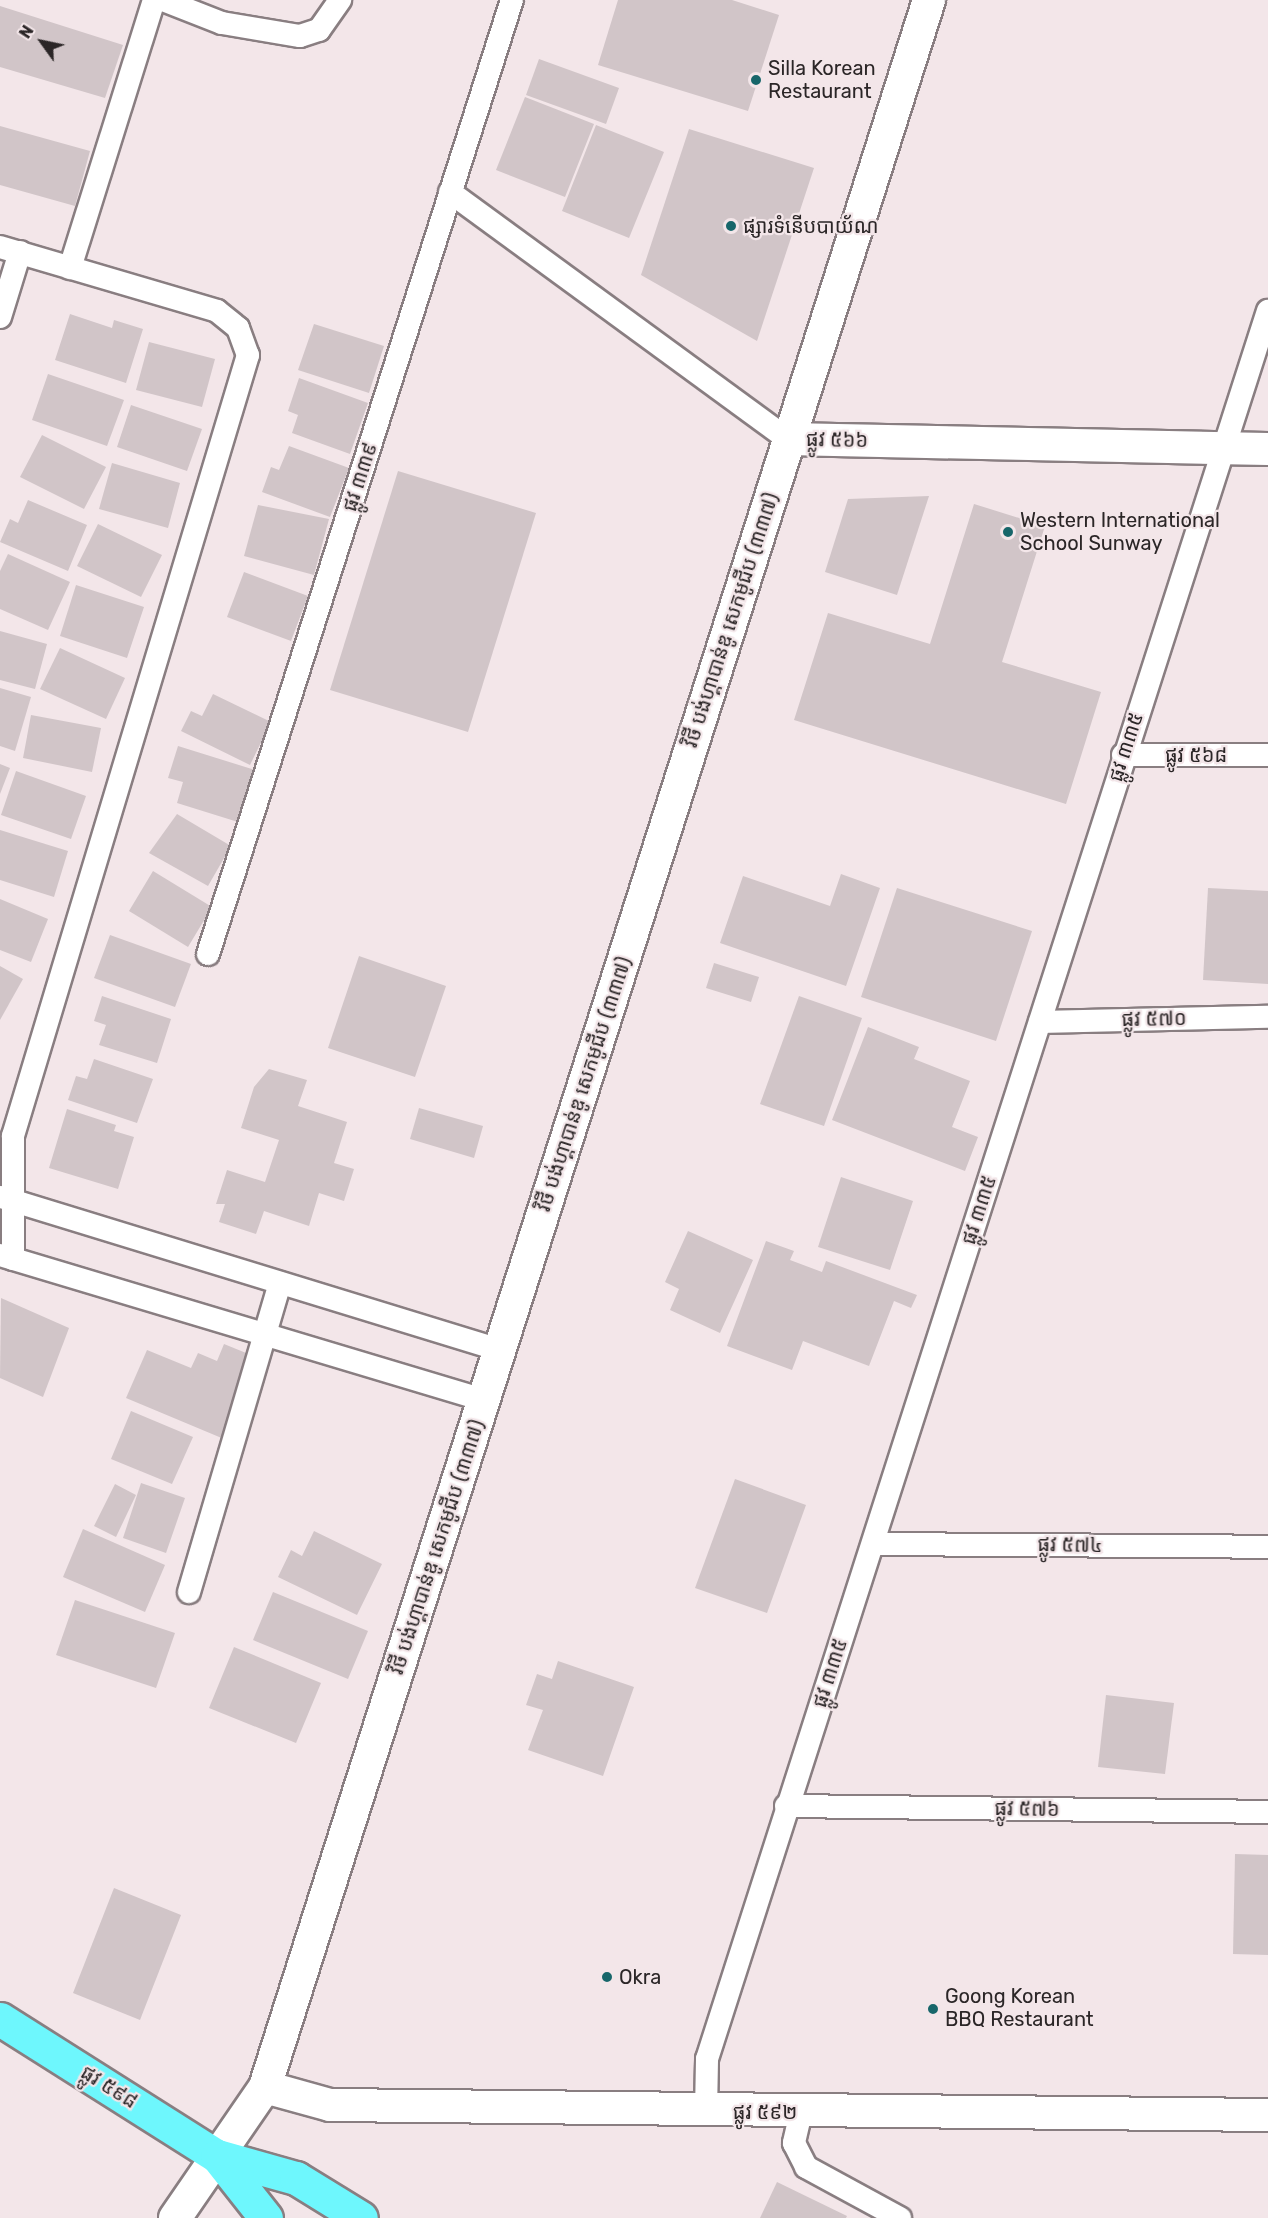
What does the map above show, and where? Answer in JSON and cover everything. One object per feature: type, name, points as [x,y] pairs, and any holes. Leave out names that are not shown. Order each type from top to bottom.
[{"type":"main road","name":"ផ្លូវ ៥៩៨","points":[[0,2019],[217,2156],[296,2178],[361,2218]]},
{"type":"main road","name":"ផ្លូវ ៥៩៨","points":[[217,2156],[266,2218]]},
{"type":"street","points":[[70,268],[154,0]]},
{"type":"street","points":[[163,0],[222,23],[300,36],[319,30],[340,0]]},
{"type":"street","name":"ផ្លូវ ៣៣៩","points":[[208,954],[512,0]]},
{"type":"street","name":"វិថី បង់ហ្គាបាន់ឌូ សេកមូជីប (៣៣៧)","points":[[175,2218],[265,2086],[929,0]]},
{"type":"street","name":"ផ្លូវ ៥៦៦","points":[[450,192],[788,439],[1268,449]]},
{"type":"street","points":[[0,317],[10,250],[217,312],[238,328],[248,355],[13,1136],[7,1199],[7,1257],[484,1400]]},
{"type":"street","name":"ផ្លូវ ៣៣៥","points":[[705,2112],[707,2059],[786,1806],[873,1544],[1123,755],[1268,311]]},
{"type":"street","name":"ផ្លូវ ៥៦៨","points":[[1123,755],[1268,755]]},
{"type":"street","name":"ផ្លូវ ៥៧០","points":[[1040,1022],[1268,1017]]},
{"type":"street","points":[[7,1199],[500,1350]]},
{"type":"street","points":[[189,1592],[280,1283]]},
{"type":"street","name":"ផ្លូវ ៥៧៤","points":[[873,1544],[1268,1547]]},
{"type":"street","name":"ផ្លូវ ៥៧៦","points":[[786,1806],[1268,1812]]},
{"type":"street","name":"ផ្លូវ ៥៩២","points":[[265,2086],[330,2105],[705,2112],[1268,2115]]},
{"type":"street","points":[[801,2112],[794,2143],[806,2167],[900,2218]]},
{"type":"building","points":[[618,0],[732,0],[779,15],[748,111],[598,65]]},
{"type":"building","points":[[0,6],[123,45],[105,98],[0,67]]},
{"type":"building","points":[[539,59],[619,88],[606,124],[526,95]]},
{"type":"building","points":[[525,97],[594,124],[565,197],[496,170]]},
{"type":"building","points":[[596,125],[664,152],[629,238],[562,211]]},
{"type":"building","points":[[0,126],[90,151],[75,206],[0,185]]},
{"type":"building","points":[[689,129],[814,168],[757,341],[641,275]]},
{"type":"building","points":[[70,314],[112,328],[114,320],[143,329],[126,383],[55,360]]},
{"type":"building","points":[[314,324],[384,346],[369,393],[298,370]]},
{"type":"building","points":[[149,342],[215,359],[202,407],[136,390]]},
{"type":"building","points":[[48,374],[124,400],[107,446],[32,420]]},
{"type":"building","points":[[299,378],[368,403],[350,454],[292,433],[298,415],[288,411]]},
{"type":"building","points":[[131,405],[202,429],[187,471],[117,447]]},
{"type":"building","points":[[42,435],[106,467],[84,509],[20,477]]},
{"type":"building","points":[[289,446],[349,468],[330,517],[262,492],[271,467],[279,470]]},
{"type":"building","points":[[112,463],[180,483],[168,528],[99,509]]},
{"type":"building","points":[[398,471],[536,513],[468,732],[330,690]]},
{"type":"building","points":[[929,496],[897,595],[825,572],[848,499]]},
{"type":"building","points":[[28,500],[87,525],[68,571],[0,542],[10,519],[18,523]]},
{"type":"building","points":[[974,504],[1045,526],[1002,662],[1101,692],[1066,804],[794,720],[828,613],[930,644]]},
{"type":"building","points":[[258,505],[329,519],[314,575],[244,556]]},
{"type":"building","points":[[98,524],[162,555],[141,597],[77,566]]},
{"type":"building","points":[[8,554],[70,582],[48,630],[0,609],[0,571]]},
{"type":"building","points":[[244,572],[308,596],[291,641],[227,617]]},
{"type":"building","points":[[76,585],[144,607],[127,658],[60,636]]},
{"type":"building","points":[[0,631],[47,644],[35,689],[0,680]]},
{"type":"building","points":[[60,648],[125,678],[106,719],[40,689]]},
{"type":"building","points":[[0,688],[31,697],[15,751],[0,746]]},
{"type":"building","points":[[213,694],[271,722],[250,765],[181,731],[191,711],[202,716]]},
{"type":"building","points":[[31,715],[101,728],[92,772],[23,758]]},
{"type":"building","points":[[178,746],[255,770],[238,822],[177,803],[183,782],[168,778]]},
{"type":"building","points":[[0,764],[10,768],[0,794]]},
{"type":"building","points":[[16,771],[86,796],[71,839],[1,815]]},
{"type":"building","points":[[177,814],[231,846],[208,886],[149,853]]},
{"type":"building","points":[[0,830],[68,851],[54,897],[0,880]]},
{"type":"building","points":[[153,871],[212,907],[188,947],[129,911]]},
{"type":"building","points":[[841,874],[880,888],[846,986],[720,943],[743,876],[830,906]]},
{"type":"building","points":[[897,888],[1032,931],[996,1041],[861,997]]},
{"type":"building","points":[[1208,888],[1268,891],[1268,984],[1203,980]]},
{"type":"building","points":[[0,899],[48,919],[31,962],[0,950]]},
{"type":"building","points":[[110,935],[191,964],[175,1007],[94,978]]},
{"type":"building","points":[[359,956],[446,986],[415,1077],[328,1048]]},
{"type":"building","points":[[714,963],[759,977],[751,1002],[706,988]]},
{"type":"building","points":[[0,966],[23,979],[0,1020]]},
{"type":"building","points":[[102,996],[171,1019],[157,1063],[99,1045],[106,1025],[94,1021]]},
{"type":"building","points":[[799,996],[862,1018],[824,1126],[760,1104]]},
{"type":"building","points":[[868,1027],[919,1047],[914,1059],[970,1081],[952,1127],[978,1137],[965,1171],[832,1120]]},
{"type":"building","points":[[94,1059],[153,1079],[137,1123],[68,1100],[76,1076],[87,1079]]},
{"type":"building","points":[[269,1069],[307,1080],[298,1106],[347,1122],[334,1163],[354,1169],[344,1201],[319,1193],[309,1226],[264,1211],[256,1234],[219,1222],[225,1204],[216,1204],[227,1170],[265,1182],[279,1140],[241,1128],[254,1087]]},
{"type":"building","points":[[419,1108],[483,1126],[474,1158],[410,1139]]},
{"type":"building","points":[[67,1109],[116,1125],[114,1131],[134,1137],[118,1189],[49,1168]]},
{"type":"building","points":[[841,1177],[913,1201],[890,1270],[818,1247]]},
{"type":"building","points":[[688,1231],[753,1260],[720,1333],[670,1310],[679,1289],[665,1282]]},
{"type":"building","points":[[766,1241],[794,1251],[790,1260],[822,1272],[826,1261],[917,1295],[911,1308],[894,1301],[869,1366],[803,1341],[792,1370],[727,1346]]},
{"type":"building","points":[[1,1298],[69,1328],[43,1397],[0,1378]]},
{"type":"building","points":[[224,1344],[251,1355],[224,1439],[126,1398],[147,1350],[191,1368],[198,1353],[217,1361]]},
{"type":"building","points":[[131,1411],[193,1437],[172,1484],[111,1459]]},
{"type":"building","points":[[735,1479],[806,1505],[767,1613],[695,1588]]},
{"type":"building","points":[[141,1483],[185,1498],[166,1553],[123,1538]]},
{"type":"building","points":[[115,1484],[136,1495],[116,1537],[94,1526]]},
{"type":"building","points":[[83,1529],[165,1565],[145,1612],[63,1577]]},
{"type":"building","points":[[314,1531],[382,1564],[357,1615],[278,1577],[291,1550],[302,1556]]},
{"type":"building","points":[[273,1592],[368,1631],[348,1679],[253,1640]]},
{"type":"building","points":[[75,1600],[175,1633],[156,1688],[56,1655]]},
{"type":"building","points":[[234,1647],[321,1683],[296,1743],[209,1708]]},
{"type":"building","points":[[558,1661],[634,1687],[603,1776],[528,1750],[543,1710],[526,1705],[537,1674],[552,1679]]},
{"type":"building","points":[[1106,1695],[1174,1703],[1165,1774],[1098,1767]]},
{"type":"building","points":[[1235,1854],[1268,1855],[1268,1955],[1233,1954]]},
{"type":"building","points":[[114,1888],[181,1915],[140,2020],[73,1993]]},
{"type":"building","points":[[777,2182],[847,2216],[846,2218],[760,2218]]},
{"type":"place","name":"Silla Korean Restaurant","points":[[756,80]]},
{"type":"place","name":"ផ្សារទំនើបបាយ័ណ","points":[[731,226]]},
{"type":"place","name":"Western International School Sunway","points":[[1008,532]]},
{"type":"place","name":"Okra","points":[[607,1977]]},
{"type":"place","name":"Goong Korean BBQ Restaurant","points":[[933,2009]]}]
